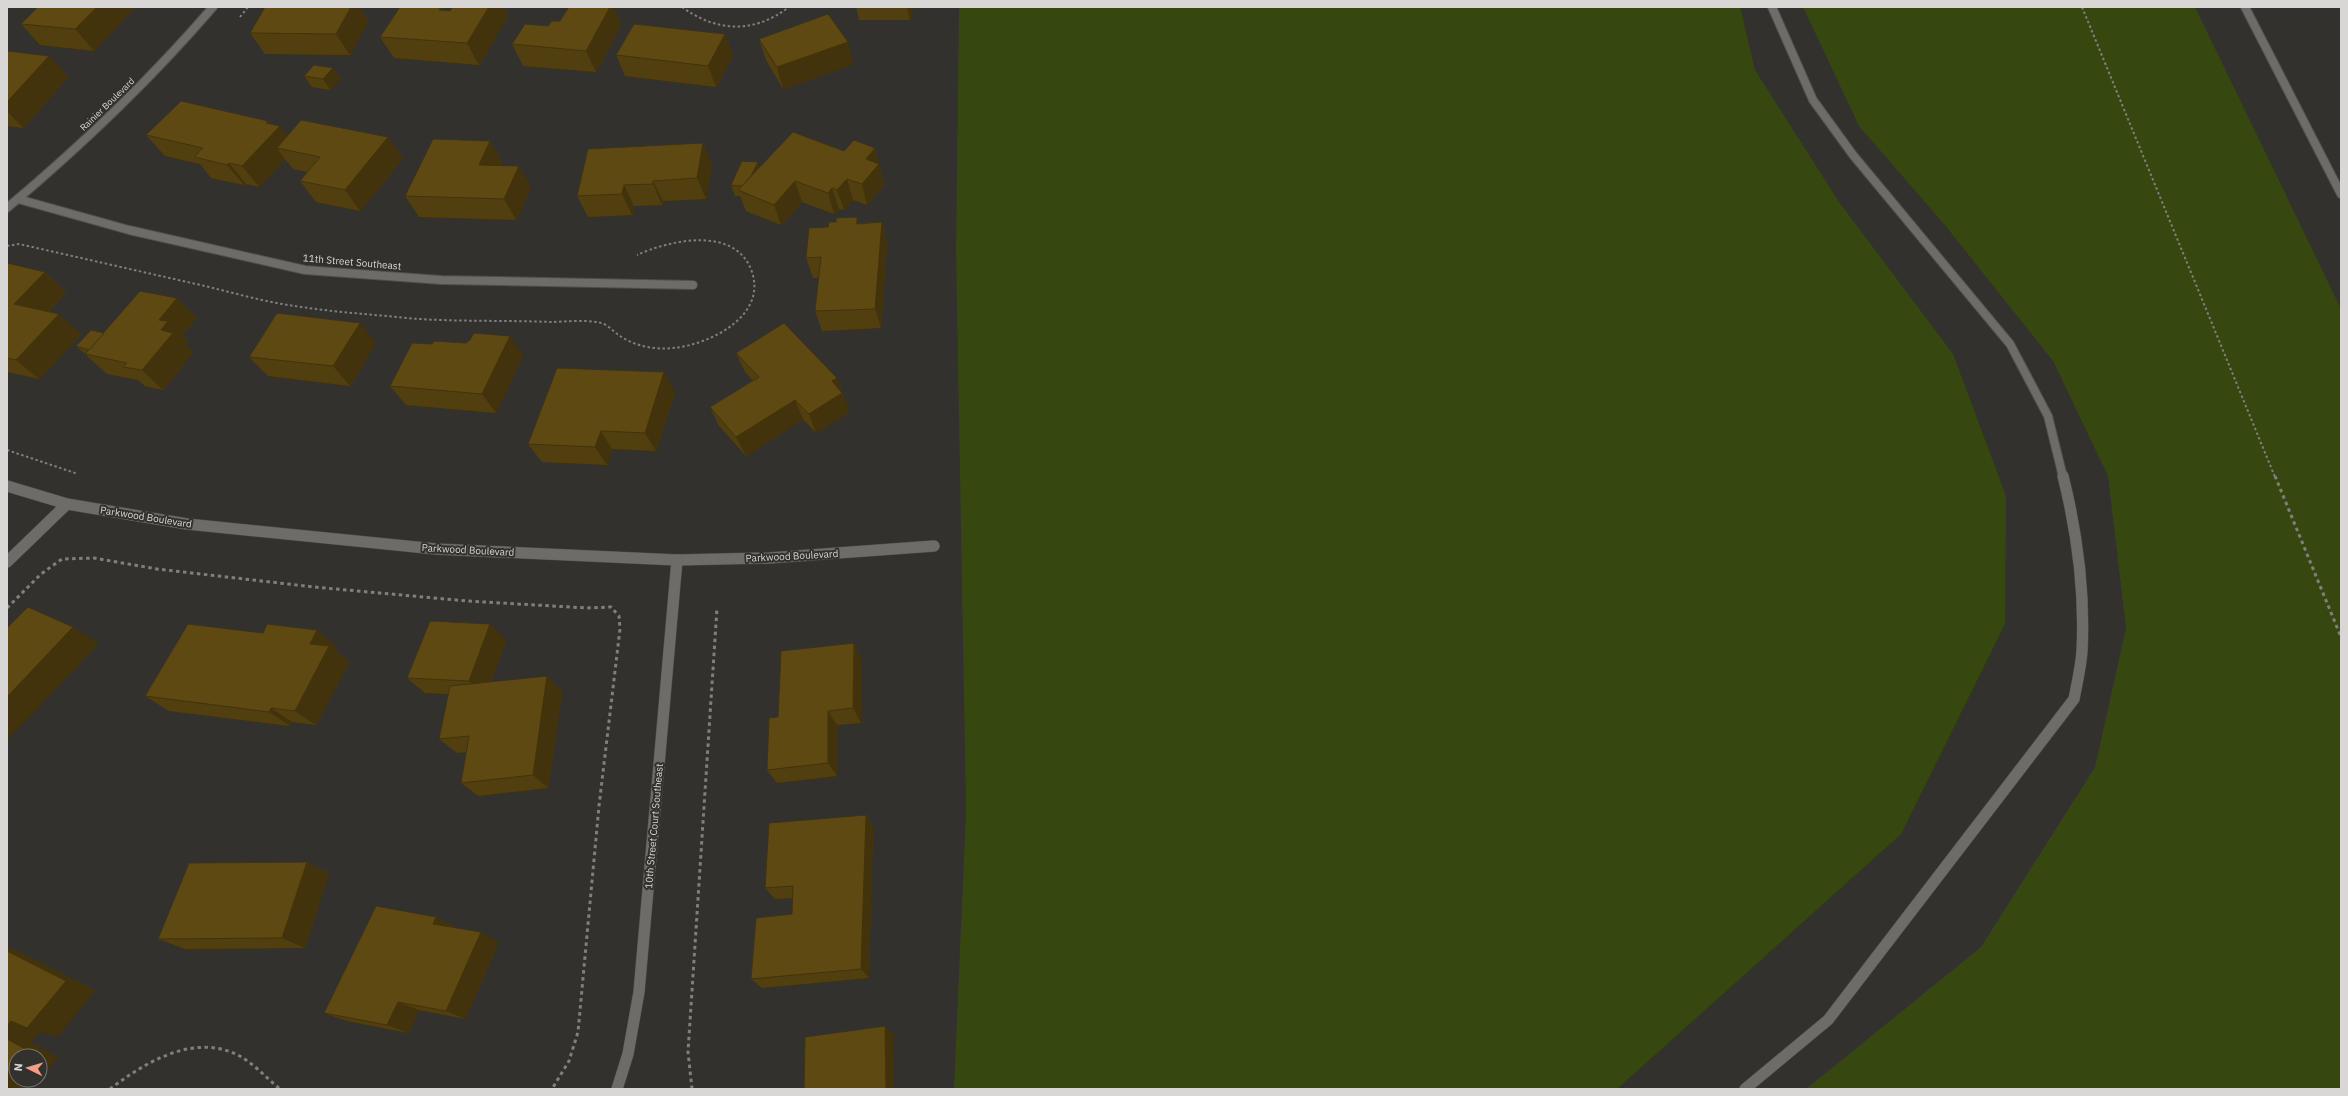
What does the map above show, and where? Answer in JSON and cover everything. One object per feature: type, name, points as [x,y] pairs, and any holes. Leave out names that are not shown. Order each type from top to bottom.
[{"type":"street","name":"Rainier Boulevard","points":[[7,208],[67,156],[155,71],[213,7]]},
{"type":"street","points":[[1745,1089],[1828,1020],[2074,699],[2082,652],[2081,589],[2070,503],[2048,416],[2010,344],[1854,155],[1813,100],[1787,45],[1772,7]]},
{"type":"street","points":[[2245,7],[2341,194]]},
{"type":"street","name":"11th Street Southeast","points":[[18,198],[129,230],[305,270],[365,276],[441,280],[693,285]]},
{"type":"street","name":"Parkwood Boulevard","points":[[7,486],[67,504],[187,524],[428,548],[677,560],[769,558],[934,546]]},
{"type":"street","points":[[7,562],[67,504]]},
{"type":"street","name":"10th Street Court Southeast","points":[[618,1089],[628,1054],[639,992],[677,560]]},
{"type":"path","points":[[682,7],[704,22],[734,26],[765,21],[789,7]]},
{"type":"path","points":[[2082,7],[2341,637]]},
{"type":"path","points":[[7,450],[83,475]]},
{"type":"path","points":[[7,608],[41,574],[62,559],[94,558],[157,569],[314,587],[467,601],[587,608],[611,607],[620,616],[620,629],[599,806],[578,1032],[569,1061],[552,1089]]},
{"type":"path","points":[[692,1089],[688,1052],[717,608]]},
{"type":"path","points":[[110,1089],[124,1077],[157,1058],[183,1050],[208,1048],[230,1052],[246,1060],[280,1089]]},
{"type":"green space","points":[[959,7],[1740,7],[1755,70],[1839,202],[1953,354],[2006,496],[2005,624],[1901,834],[1617,1089],[954,1089],[966,811],[956,250]]},
{"type":"green space","points":[[1803,7],[2195,7],[2341,309],[2341,1089],[1806,1089],[1981,947],[2095,767],[2126,628],[2108,476],[2053,361],[1944,224],[1859,126]]},
{"type":"building","points":[[38,7],[97,7],[75,29],[21,24]]},
{"type":"building","points":[[265,7],[351,7],[336,34],[250,33]]},
{"type":"building","points":[[400,7],[441,7],[439,10],[450,11],[452,7],[489,7],[467,43],[380,37]]},
{"type":"building","points":[[569,7],[610,7],[586,51],[512,44],[525,24],[548,26],[552,21],[560,21]]},
{"type":"building","points":[[828,14],[848,42],[777,67],[759,39]]},
{"type":"building","points":[[634,24],[725,34],[708,66],[616,55]]},
{"type":"building","points":[[8,51],[49,56],[7,102],[7,53]]},
{"type":"building","points":[[314,65],[333,68],[323,79],[304,76]]},
{"type":"building","points":[[181,101],[268,121],[266,123],[280,126],[242,166],[229,163],[227,165],[194,157],[203,148],[146,135]]},
{"type":"building","points":[[301,120],[388,137],[345,190],[300,181],[320,157],[277,148]]},
{"type":"building","points":[[793,132],[844,151],[854,140],[875,148],[866,159],[879,164],[862,184],[847,179],[837,190],[832,188],[828,193],[795,181],[774,205],[738,190]]},
{"type":"building","points":[[433,139],[490,141],[479,165],[519,166],[504,199],[405,196]]},
{"type":"building","points":[[703,143],[697,178],[653,181],[653,184],[624,185],[622,194],[577,196],[588,149]]},
{"type":"building","points":[[742,161],[758,162],[751,176],[742,186],[731,185]]},
{"type":"building","points":[[857,217],[857,224],[882,222],[875,309],[815,311],[821,257],[806,258],[809,228],[828,227],[829,222],[836,222],[836,218]]},
{"type":"building","points":[[7,263],[45,272],[14,304],[59,314],[16,360],[7,358]]},
{"type":"building","points":[[140,291],[177,298],[159,320],[168,321],[161,330],[173,333],[142,370],[123,367],[127,363],[85,354]]},
{"type":"building","points":[[277,313],[360,323],[333,366],[249,357]]},
{"type":"building","points":[[784,323],[837,378],[832,381],[842,393],[809,414],[795,400],[736,437],[710,407],[759,377],[736,353]]},
{"type":"building","points":[[91,330],[104,333],[89,350],[76,346]]},
{"type":"building","points":[[474,333],[510,336],[482,394],[390,386],[412,343],[432,344],[434,341],[466,343],[470,340]]},
{"type":"building","points":[[557,368],[664,372],[645,433],[601,431],[595,447],[528,444]]},
{"type":"building","points":[[28,607],[73,627],[7,697],[7,628]]},
{"type":"building","points":[[430,621],[490,624],[469,681],[407,678]]},
{"type":"building","points":[[188,624],[263,633],[267,624],[317,630],[310,644],[329,646],[295,711],[271,708],[269,712],[145,696]]},
{"type":"building","points":[[854,643],[853,708],[828,711],[828,763],[767,770],[769,718],[778,717],[781,651]]},
{"type":"building","points":[[547,676],[533,775],[461,783],[469,736],[439,739],[450,686]]},
{"type":"building","points":[[866,815],[861,969],[751,979],[756,918],[792,914],[793,886],[765,888],[769,823]]},
{"type":"building","points":[[307,862],[282,938],[158,939],[189,863]]},
{"type":"building","points":[[376,906],[436,917],[433,924],[481,932],[446,1011],[398,1002],[387,1025],[324,1013]]},
{"type":"building","points":[[7,951],[66,981],[27,1028],[11,1021],[7,1026]]},
{"type":"building","points":[[885,1026],[886,1089],[804,1089],[805,1037]]},
{"type":"building","points":[[7,1039],[23,1048],[8,1048],[7,1074]]}]
